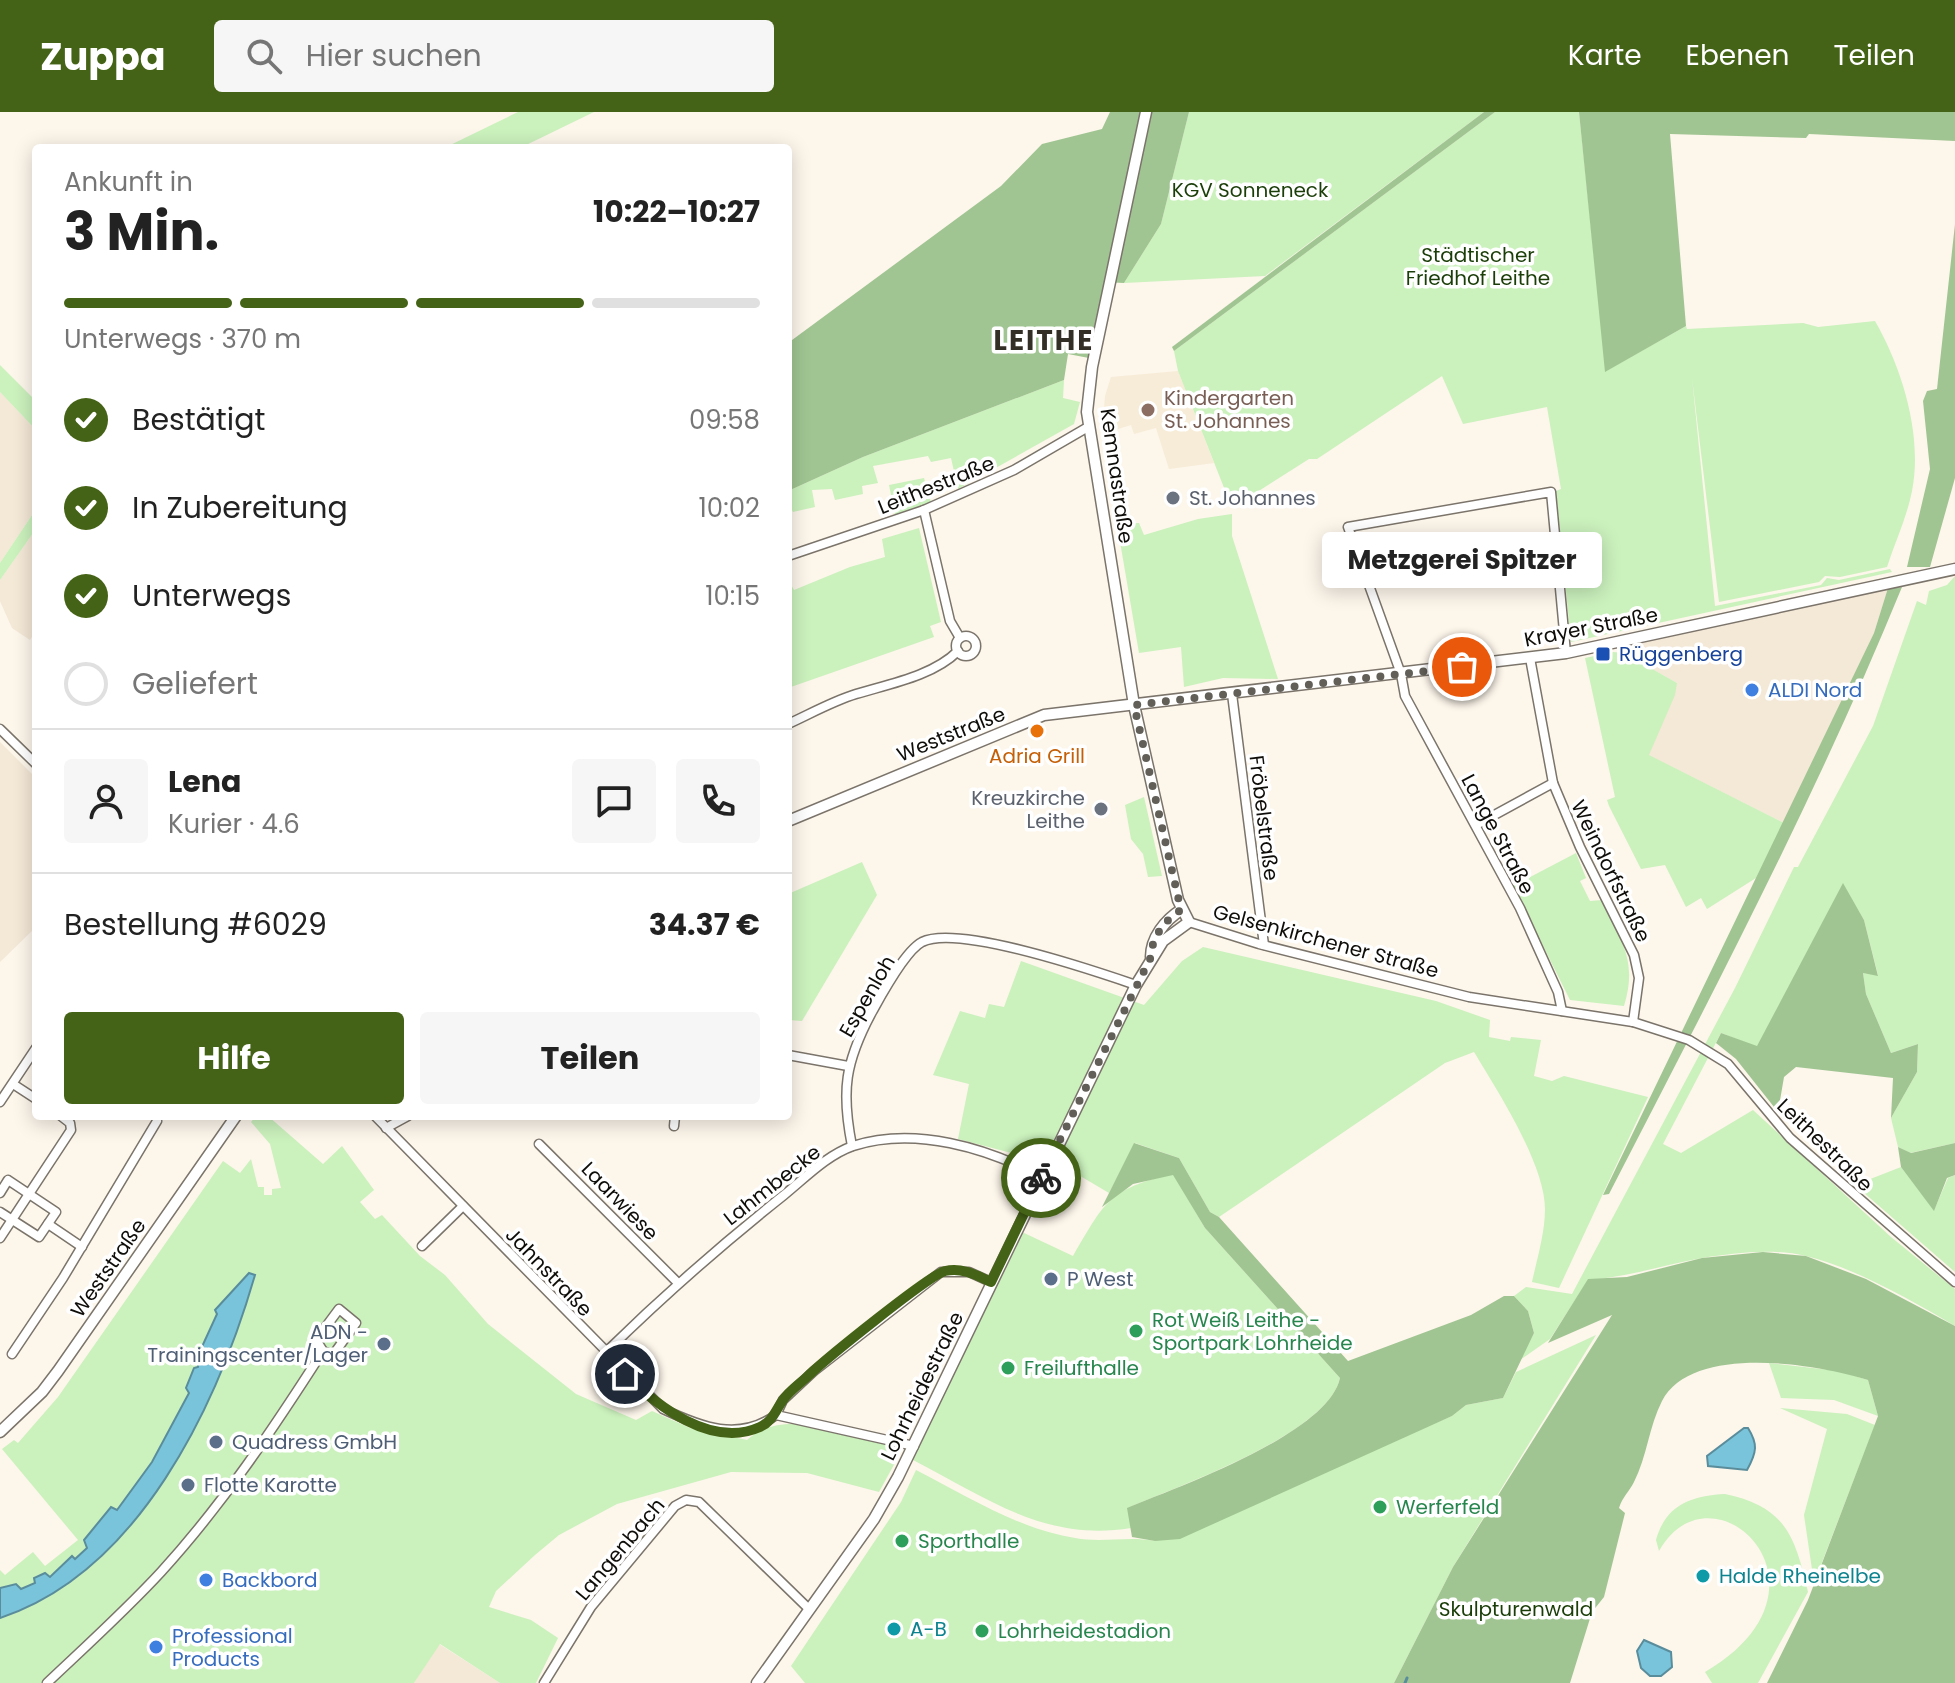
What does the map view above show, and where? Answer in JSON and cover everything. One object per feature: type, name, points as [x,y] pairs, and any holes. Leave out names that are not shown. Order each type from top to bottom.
[{"type":"street","name":"Kemnastraße","points":[[1134,705],[1088,427],[1092,367],[1146,112]]},
{"type":"street","name":"Leithestraße","points":[[792,555],[924,510],[1014,470],[1088,427]]},
{"type":"street","name":"Lange Straße","points":[[1562,1011],[1558,992],[1535,941],[1405,696],[1401,674],[1348,527],[1551,492],[1566,653]]},
{"type":"street","points":[[792,722],[857,694],[901,681],[948,660],[958,651],[960,638],[950,621],[924,510]]},
{"type":"street","name":"Krayer Straße","points":[[1134,705],[1566,653],[1955,569]]},
{"type":"street","points":[[958,651],[970,655],[976,646],[969,636],[960,638]]},
{"type":"street","name":"Weindorfstraße","points":[[1530,658],[1553,783],[1580,847],[1634,955],[1639,978],[1633,1022]]},
{"type":"street","name":"Fröbelstraße","points":[[1232,694],[1264,945]]},
{"type":"street","name":"Weststraße","points":[[792,819],[1044,715],[1134,705]]},
{"type":"street","name":"Gelsenkirchener Straße","points":[[1134,705],[1181,910],[1189,922],[1264,945],[1469,997],[1633,1022],[1675,1034]]},
{"type":"street","points":[[0,729],[32,760]]},
{"type":"street","name":"Weindorfstraße","points":[[1476,825],[1553,783]]},
{"type":"street","name":"Lohrheidestraße","points":[[1151,957],[1151,946],[1163,927],[1181,910]]},
{"type":"street","name":"Lohrheidestraße","points":[[757,1683],[874,1519],[914,1446],[1136,985],[1151,957],[1170,933],[1189,922]]},
{"type":"street","name":"Espenloh","points":[[852,1146],[844,1109],[848,1066],[881,996],[912,950],[925,941],[940,938],[991,944],[1066,961],[1136,985]]},
{"type":"street","name":"Leithestraße","points":[[1675,1034],[1710,1050],[1728,1064],[1790,1138],[1955,1282]]},
{"type":"street","points":[[0,1102],[32,1054]]},
{"type":"street","points":[[792,1056],[848,1066]]},
{"type":"street","points":[[13,1084],[32,1096]]},
{"type":"street","points":[[0,1238],[71,1130],[66,1120]]},
{"type":"street","name":"Weststraße","points":[[0,1432],[42,1392],[58,1371],[233,1120]]},
{"type":"street","name":"Jahnstraße","points":[[379,1120],[658,1405],[710,1429],[745,1430],[759,1427],[776,1415],[783,1400],[814,1371],[941,1272],[969,1272],[991,1282]]},
{"type":"street","points":[[386,1128],[401,1120]]},
{"type":"street","points":[[12,1354],[82,1247],[157,1121]]},
{"type":"street","name":"Lahmbecke","points":[[605,1353],[677,1282],[827,1161],[852,1146],[891,1139],[960,1145],[1011,1161],[1042,1177]]},
{"type":"street","name":"Laarwiese","points":[[539,1144],[677,1282]]},
{"type":"street","points":[[0,1193],[8,1180],[56,1212],[39,1237],[0,1212]]},
{"type":"street","points":[[422,1246],[463,1206]]},
{"type":"street","points":[[48,1224],[82,1247]]},
{"type":"street","points":[[339,1309],[349,1314],[356,1323],[333,1355],[323,1351],[316,1340],[339,1309]]},
{"type":"street","points":[[47,1683],[158,1575],[197,1531],[263,1444],[323,1351]]},
{"type":"street","points":[[776,1415],[914,1446]]},
{"type":"street","name":"Langenbach","points":[[544,1683],[591,1607],[675,1506],[686,1500],[699,1502],[809,1609]]},
{"type":"shaded area","name":"Kindergarten St. Johannes","points":[[1178,371],[1214,463],[1169,469],[1156,428],[1134,434],[1131,425],[1102,434],[1105,396],[1111,377]]},
{"type":"shaded area","points":[[0,392],[32,426],[32,515],[0,563]]},
{"type":"shaded area","points":[[32,535],[30,640],[12,628],[0,601],[0,580]]},
{"type":"shaded area","points":[[1888,588],[1874,633],[1784,823],[1648,755],[1677,683],[1615,648]]},
{"type":"shaded area","points":[[0,742],[32,774],[32,931],[0,962]]},
{"type":"shaded area","points":[[439,1644],[500,1683],[414,1683]]},
{"type":"green space","points":[[518,112],[594,112],[528,144],[452,144]]},
{"type":"green space","points":[[1110,112],[1189,112],[1161,224],[1124,283],[1104,282],[1089,358],[1068,354],[1064,380],[863,457],[792,489],[792,340],[1001,186],[1042,144],[1102,129]]},
{"type":"green space","name":"KGV Sonneneck","points":[[1189,112],[1484,112],[1265,276],[1124,283],[1161,224]]},
{"type":"green space","points":[[1484,112],[1495,112],[1174,351],[1172,347]]},
{"type":"green space","name":"Städtischer Friedhof Leithe","points":[[1495,112],[1579,112],[1606,371],[1686,326],[1687,329],[1803,323],[1818,327],[1875,321],[1894,360],[1908,403],[1915,470],[1907,510],[1887,567],[1840,577],[1825,576],[1819,582],[1719,602],[1692,378],[1715,606],[1821,585],[1827,578],[1839,580],[1890,569],[1892,572],[1571,642],[1556,491],[1561,489],[1547,407],[1463,424],[1442,376],[1317,459],[1309,459],[1232,508],[1178,371],[1174,351]]},
{"type":"green space","points":[[1579,112],[1955,112],[1955,141],[1809,134],[1806,138],[1670,134],[1686,326],[1605,372]]},
{"type":"green space","points":[[1955,224],[1955,478],[1930,567],[1907,567],[1930,469],[1923,401],[1927,391],[1937,389]]},
{"type":"green space","points":[[0,365],[32,397],[32,426],[0,392]]},
{"type":"green space","points":[[1064,380],[1063,398],[1080,402],[1074,424],[958,489],[951,458],[931,462],[928,456],[873,466],[878,483],[862,486],[863,494],[835,500],[832,489],[812,490],[815,507],[793,512],[792,489],[863,457]]},
{"type":"green space","points":[[924,478],[931,502],[895,515],[889,485]]},
{"type":"green space","points":[[1232,514],[1232,536],[1278,679],[1223,678],[1184,687],[1181,647],[1139,653],[1117,524],[1139,523],[1144,535],[1198,519]]},
{"type":"green space","points":[[32,515],[32,535],[0,580],[0,563]]},
{"type":"green space","points":[[919,528],[941,622],[930,626],[934,637],[792,687],[792,586],[794,590],[850,567],[885,557],[882,539]]},
{"type":"green space","points":[[1955,576],[1955,1143],[1910,1153],[1898,1147],[1891,1118],[1917,1072],[1918,1044],[1891,1053],[1866,994],[1863,973],[1878,975],[1864,920],[1843,884],[1757,1047],[1721,1033],[1663,1144],[1681,1153],[1753,1110],[1891,1237],[1955,1289],[1955,1326],[1882,1286],[1824,1261],[1780,1252],[1740,1253],[1588,1280],[1550,1339],[1520,1360],[1534,1333],[1528,1311],[1514,1296],[1526,1287],[1572,1294],[1735,988],[1794,867],[1798,867],[1873,726],[1917,601],[1926,605],[1929,591],[1947,585]]},
{"type":"green space","points":[[1902,587],[1835,741],[1762,894],[1609,1194],[1603,1195],[1874,633],[1888,588]]},
{"type":"green space","points":[[1624,653],[1677,683],[1675,695],[1649,755],[1784,823],[1756,878],[1707,909],[1701,898],[1686,907],[1665,865],[1641,869],[1609,806],[1607,800],[1615,797],[1585,658]]},
{"type":"green space","points":[[1144,797],[1162,876],[1148,877],[1143,854],[1131,839],[1125,805]]},
{"type":"green space","points":[[1576,853],[1586,878],[1580,881],[1590,901],[1602,900],[1625,951],[1629,976],[1624,1006],[1570,1000],[1513,886]]},
{"type":"green space","points":[[862,862],[877,895],[802,1021],[792,1020],[792,892]]},
{"type":"green space","points":[[1843,883],[1864,920],[1878,976],[1863,973],[1866,994],[1891,1053],[1918,1044],[1917,1072],[1891,1118],[1893,1078],[1796,1067],[1784,1077],[1778,1112],[1736,1059],[1716,1043],[1721,1033],[1757,1046]]},
{"type":"green space","points":[[1203,947],[1436,1001],[1490,1020],[1489,1037],[1510,1041],[1511,1037],[1541,1040],[1534,1076],[1552,1081],[1564,1076],[1648,1097],[1559,1288],[1532,1282],[1544,1227],[1543,1191],[1529,1150],[1474,1052],[1445,1063],[1219,1217],[1210,1212],[1179,1158],[1135,1143],[1109,1193],[1065,1167],[958,1139],[969,1084],[933,1075],[960,1011],[985,1018],[989,1004],[1004,1007],[1021,961],[1144,1005],[1182,961]]},
{"type":"green space","points":[[273,1120],[323,1164],[342,1146],[374,1190],[360,1202],[375,1219],[382,1215],[420,1256],[445,1275],[488,1324],[576,1394],[636,1420],[652,1411],[690,1428],[747,1440],[761,1430],[796,1424],[834,1429],[888,1443],[896,1461],[879,1492],[807,1473],[731,1472],[617,1504],[559,1535],[496,1591],[489,1607],[531,1620],[558,1638],[536,1683],[500,1683],[440,1644],[414,1683],[0,1683],[0,1570],[5,1575],[33,1552],[45,1566],[78,1540],[2,1449],[14,1440],[18,1443],[58,1397],[223,1161],[240,1173],[251,1159],[258,1187],[264,1187],[264,1195],[272,1195],[272,1189],[281,1188],[270,1144],[251,1122]]},
{"type":"green space","points":[[1134,1143],[1179,1158],[1210,1212],[1219,1217],[1348,1361],[1471,1315],[1504,1296],[1514,1296],[1528,1311],[1534,1333],[1503,1398],[1466,1405],[1452,1416],[1180,1539],[1155,1541],[1132,1537],[1127,1508],[1214,1472],[1281,1438],[1309,1419],[1329,1399],[1340,1378],[1205,1228],[1173,1175],[1133,1184],[1102,1207]]},
{"type":"green space","points":[[1955,1143],[1955,1175],[1947,1178],[1934,1211],[1901,1167],[1898,1147],[1911,1153]]},
{"type":"green space","points":[[1901,1167],[1934,1210],[1948,1178],[1955,1175],[1955,1272],[1855,1185]]},
{"type":"green space","name":"Rot Weiß Leithe - Sportpark Lohrheide","points":[[1173,1174],[1205,1228],[1340,1378],[1329,1399],[1309,1419],[1248,1456],[1128,1508],[1131,1528],[1100,1531],[1044,1523],[992,1502],[913,1460],[1022,1232],[1073,1256],[1111,1200],[1134,1186]]},
{"type":"green space","name":"Skulpturenwald","points":[[1763,1252],[1806,1256],[1866,1279],[1955,1326],[1955,1683],[1767,1683],[1808,1600],[1878,1416],[1868,1380],[1819,1368],[1757,1363],[1700,1371],[1677,1383],[1662,1401],[1638,1472],[1619,1508],[1625,1513],[1604,1597],[1592,1612],[1570,1683],[1394,1683],[1453,1567],[1612,1315],[1548,1343],[1588,1279],[1627,1277],[1702,1258]]},
{"type":"green space","points":[[1596,1335],[1453,1567],[1394,1683],[805,1683],[791,1666],[901,1502],[916,1470],[993,1510],[1054,1534],[1085,1539],[1155,1541],[1452,1416],[1466,1405],[1503,1398],[1516,1372]]},
{"type":"green space","points":[[1769,1363],[1839,1371],[1868,1380],[1878,1416],[1834,1400],[1781,1398]]},
{"type":"green space","points":[[1780,1408],[1847,1414],[1875,1425],[1814,1583],[1804,1515],[1827,1429]]},
{"type":"green space","points":[[1725,1494],[1762,1507],[1775,1516],[1792,1540],[1808,1592],[1758,1683],[1712,1683],[1705,1672],[1747,1639],[1766,1604],[1768,1572],[1756,1544],[1735,1526],[1709,1518],[1682,1526],[1659,1551],[1656,1540],[1666,1518],[1682,1504]]},
{"type":"water","points":[[249,1273],[255,1275],[219,1377],[194,1429],[165,1478],[132,1524],[93,1563],[49,1595],[0,1618],[0,1588],[16,1584],[21,1589],[35,1583],[34,1578],[45,1573],[50,1577],[72,1556],[75,1559],[87,1548],[84,1540],[111,1507],[117,1510],[152,1462],[189,1393],[186,1388],[194,1368],[198,1367],[200,1351],[217,1314],[215,1310]]},
{"type":"water","points":[[1748,1428],[1755,1444],[1747,1470],[1708,1466],[1707,1456]]},
{"type":"water","points":[[1644,1640],[1671,1652],[1672,1667],[1661,1676],[1650,1676],[1641,1668],[1637,1651]]},
{"type":"waterway","points":[[1405,1683],[1407,1678]]},
{"type":"way so far","points":[[1041,1178],[1151,957],[1151,946],[1170,917],[1181,910],[1134,705],[1462,667]]},
{"type":"place","name":"Kindergarten St. Johannes","points":[[1148,410]]},
{"type":"place","name":"St. Johannes","points":[[1173,498]]},
{"type":"place","name":"Rüggenberg","points":[[1603,654]]},
{"type":"place","name":"Metzgerei Spitzer","points":[[1462,667]]},
{"type":"place","name":"ALDI Nord","points":[[1752,690]]},
{"type":"place","name":"Adria Grill","points":[[1037,731]]},
{"type":"place","name":"Kreuzkirche Leithe","points":[[1101,809]]},
{"type":"place","name":"P West","points":[[1051,1279]]},
{"type":"place","name":"Rot Weiß Leithe - Sportpark Lohrheide","points":[[1136,1331]]},
{"type":"place","name":"ADN - Trainingscenter/Lager","points":[[384,1344]]},
{"type":"place","name":"Freilufthalle","points":[[1008,1368]]},
{"type":"place","name":"Quadress GmbH","points":[[216,1442]]},
{"type":"place","name":"Flotte Karotte","points":[[188,1485]]},
{"type":"place","name":"Werferfeld","points":[[1380,1507]]},
{"type":"place","name":"Sporthalle","points":[[902,1541]]},
{"type":"place","name":"Halde Rheinelbe","points":[[1703,1576]]},
{"type":"place","name":"Backbord","points":[[206,1580]]},
{"type":"place","name":"A-B","points":[[894,1629]]},
{"type":"place","name":"Lohrheidestadion","points":[[982,1631]]},
{"type":"place","name":"Professional Products","points":[[156,1647]]},
{"type":"district","name":"LEITHE","points":[[1044,340]]},
{"type":"route","points":[[625,1374],[658,1405],[687,1420],[710,1429],[745,1430],[759,1427],[776,1415],[783,1400],[814,1371],[941,1272],[969,1272],[991,1282],[1041,1178]]}]
